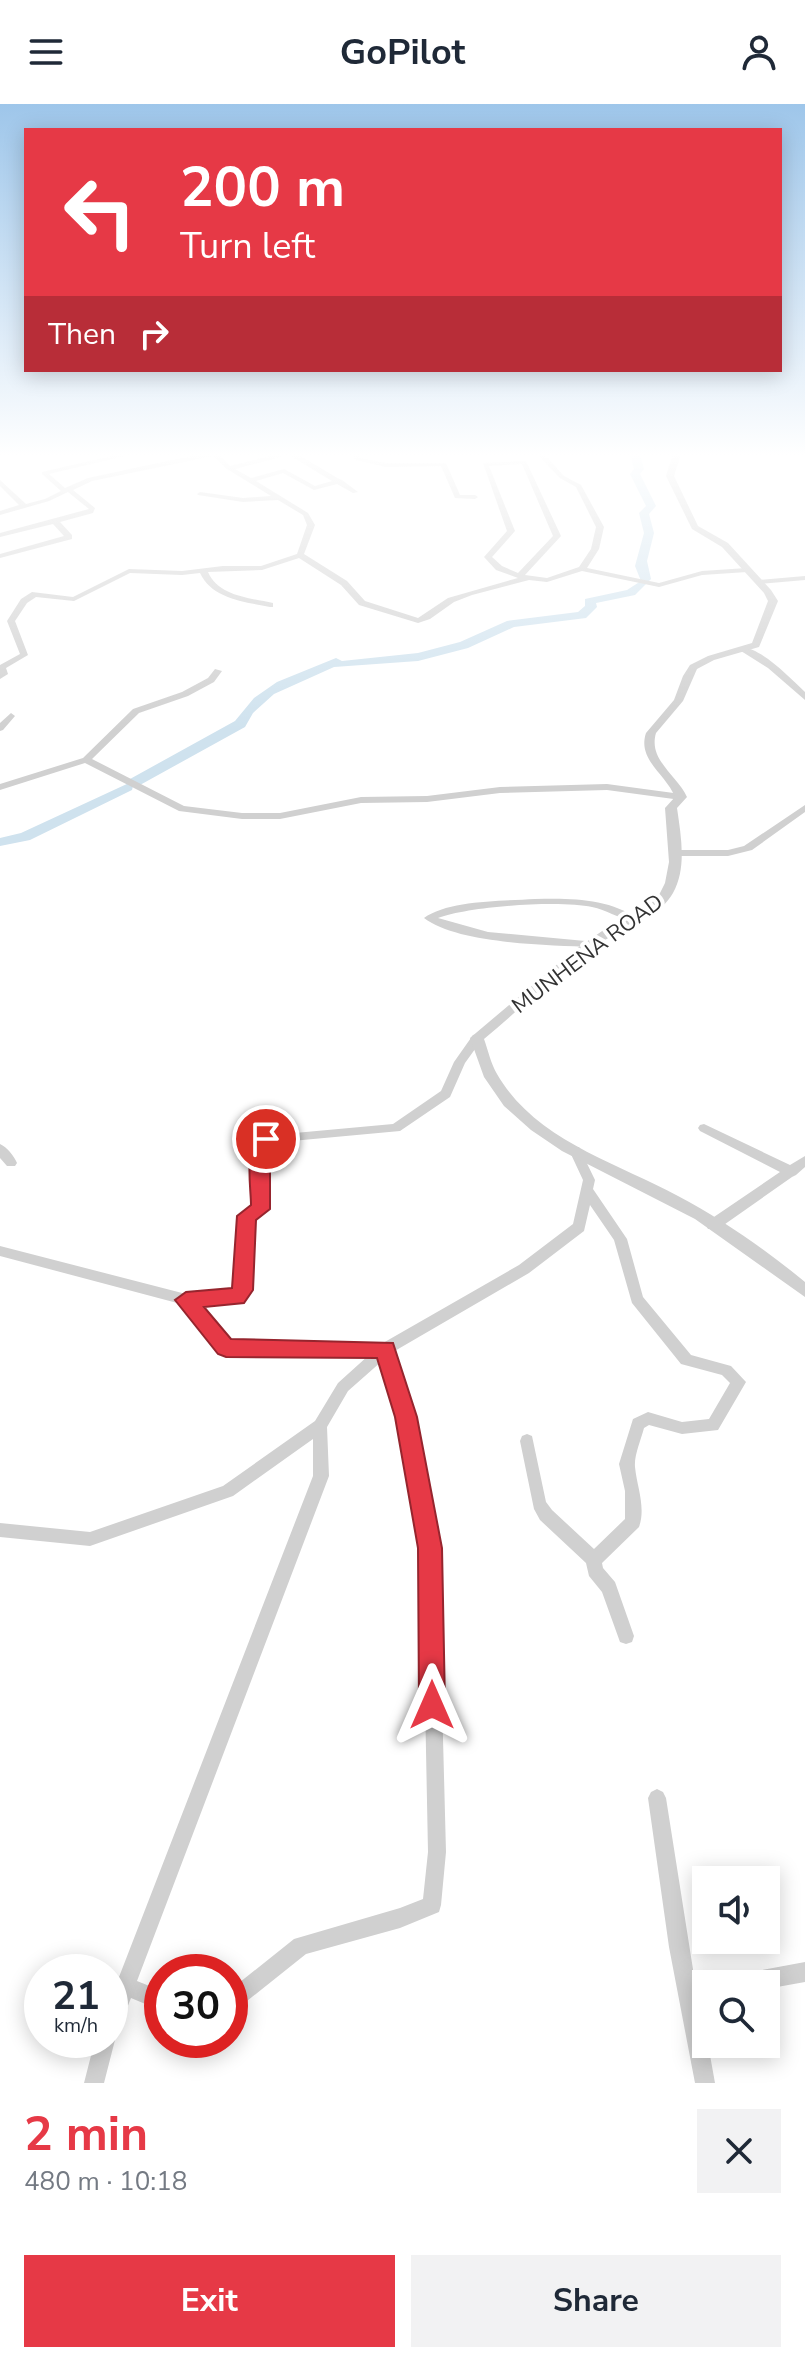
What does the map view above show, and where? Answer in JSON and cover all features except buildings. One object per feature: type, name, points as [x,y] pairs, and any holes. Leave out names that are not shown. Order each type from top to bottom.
[{"type":"street","points":[[1,555],[34,546]]},
{"type":"street","points":[[300,555],[303,546]]},
{"type":"street","points":[[497,546],[488,557],[499,568],[523,577],[547,580],[582,569],[659,585],[702,573],[747,570]]},
{"type":"street","points":[[300,555],[344,583],[362,603],[418,621],[428,619],[437,608],[453,599],[523,577],[548,546]]},
{"type":"street","points":[[582,569],[596,546]]},
{"type":"street","points":[[86,760],[182,809],[242,816],[280,816],[361,800],[427,799],[500,790],[607,787],[681,797],[677,782],[660,767],[649,747],[650,733],[678,701],[688,674],[697,664],[756,645],[773,601],[726,546]]},
{"type":"street","points":[[0,676],[4,674],[2,667],[24,655],[11,621],[24,601],[35,594],[74,599],[129,571],[262,568],[300,555]]},
{"type":"street","points":[[203,570],[209,583],[223,592],[270,605]]},
{"type":"street","points":[[759,582],[805,578]]},
{"type":"street","points":[[744,649],[771,666],[805,697]]},
{"type":"street","points":[[0,787],[86,760],[136,711],[185,694],[211,680],[218,671]]},
{"type":"street","points":[[0,728],[11,716]]},
{"type":"street","name":"MUNHENA ROAD","points":[[477,1038],[592,944],[647,913],[666,895],[676,853],[671,808],[681,797]]},
{"type":"street","points":[[676,853],[728,853],[748,848],[805,808]]},
{"type":"street","points":[[592,944],[492,937],[457,931],[429,918],[457,908],[590,903],[633,919]]},
{"type":"street","points":[[477,1038],[482,1065],[498,1092],[533,1124],[713,1225],[767,1259],[805,1291]]},
{"type":"street","points":[[0,1251],[186,1300],[236,1297],[242,1290],[243,1234],[247,1216],[261,1209],[261,1147],[266,1139],[396,1128],[446,1094],[460,1062],[477,1038]]},
{"type":"street","points":[[704,1128],[792,1172]]},
{"type":"street","points":[[0,1149],[11,1163]]},
{"type":"street","points":[[0,1530],[90,1539],[228,1491],[320,1426],[343,1387],[385,1349],[524,1269],[579,1227],[589,1180],[575,1150]]},
{"type":"street","points":[[713,1225],[805,1161]]},
{"type":"street","points":[[587,1190],[620,1239],[637,1299],[686,1360],[726,1370],[739,1382],[713,1425],[682,1428],[648,1418],[638,1424],[627,1464],[633,1491],[633,1522],[594,1560]]},
{"type":"street","points":[[186,1300],[226,1348],[385,1349]]},
{"type":"street","points":[[248,1988],[301,1946],[400,1918],[432,1905],[437,1852],[430,1548],[406,1417],[385,1349]]},
{"type":"street","points":[[128,1972],[321,1476],[320,1426]]},
{"type":"street","points":[[527,1441],[539,1504],[594,1560],[595,1571],[609,1587],[626,1636]]},
{"type":"street","points":[[657,1798],[692,1970]]},
{"type":"street","points":[[780,1977],[805,1972]]},
{"type":"street","points":[[94,2083],[100,2058]]},
{"type":"street","points":[[703,2058],[705,2083]]},
{"type":"waterway","points":[[645,579],[641,561],[646,546]]},
{"type":"waterway","points":[[135,782],[240,724],[258,700],[281,684],[336,662],[339,665],[418,657],[464,645],[511,624],[582,615],[591,607],[589,601],[631,593],[642,584]]},
{"type":"waterway","points":[[0,842],[25,837],[127,787]]},
{"type":"route","points":[[266,1139],[261,1147],[261,1209],[247,1216],[243,1234],[242,1290],[236,1297],[186,1300],[226,1348],[385,1349],[406,1417],[430,1548],[432,1705]]}]
